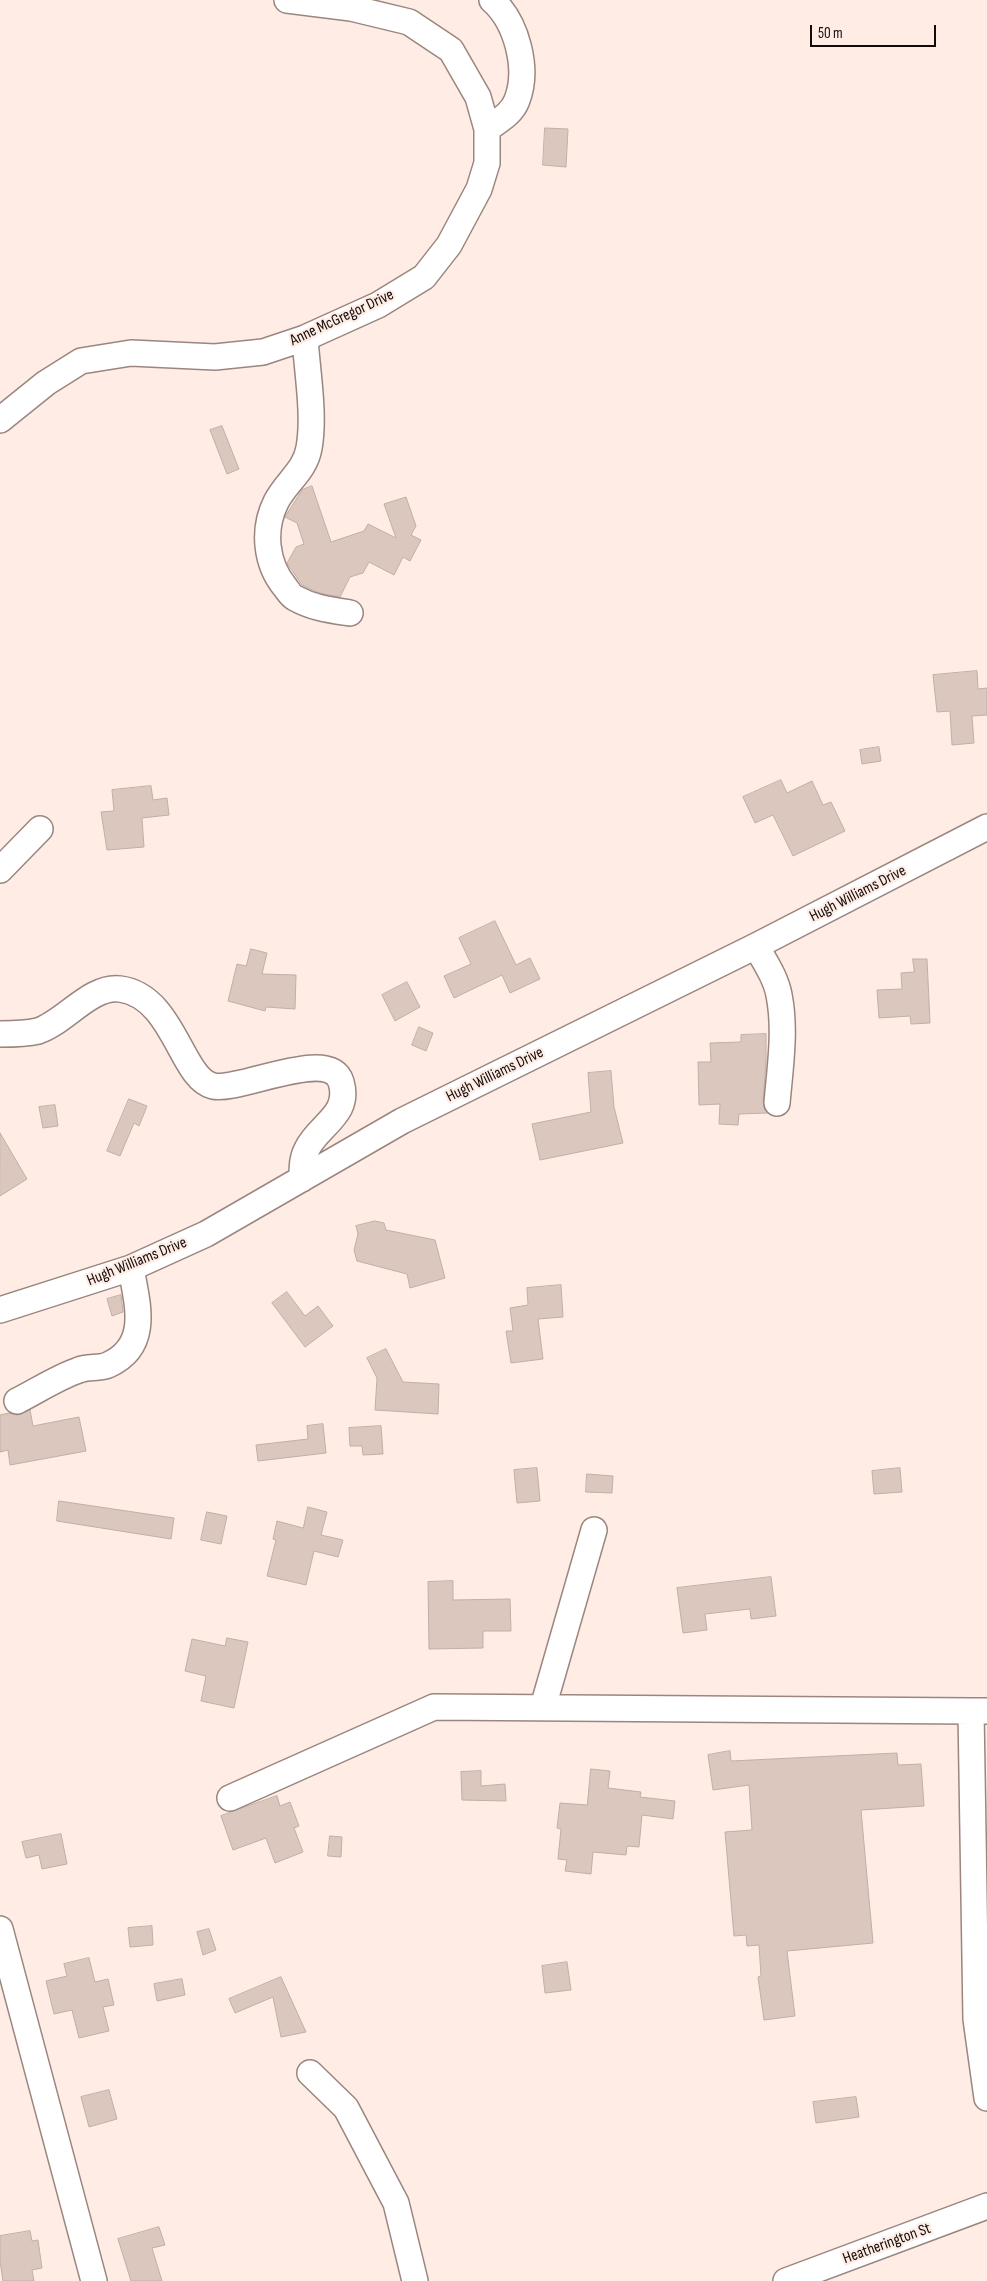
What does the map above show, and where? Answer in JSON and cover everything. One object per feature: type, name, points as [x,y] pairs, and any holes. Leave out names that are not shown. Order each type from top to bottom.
[{"type":"street","name":"Anne McGregor Drive","points":[[0,420],[46,383],[81,362],[131,354],[215,357],[263,352],[305,338],[378,306],[424,277],[449,245],[479,189],[487,163],[487,129],[478,97],[451,50],[409,22],[351,8],[287,0]]},
{"type":"street","points":[[487,129],[507,116],[517,101],[522,66],[517,44],[510,26],[492,0]]},
{"type":"street","points":[[305,338],[311,426],[309,448],[303,467],[276,502],[269,524],[267,545],[276,576],[293,598],[318,609],[350,613]]},
{"type":"street","name":"Hugh Williams Drive","points":[[0,1310],[131,1268],[206,1234],[402,1120],[756,946],[987,827]]},
{"type":"street","points":[[0,870],[40,829]]},
{"type":"street","points":[[756,946],[771,972],[779,995],[782,1036],[777,1104]]},
{"type":"street","points":[[0,1034],[39,1030],[106,988],[122,989],[146,998],[164,1019],[200,1080],[212,1086],[227,1087],[304,1067],[332,1072],[341,1080],[344,1098],[335,1118],[307,1147],[303,1159],[302,1178]]},
{"type":"street","points":[[17,1401],[78,1370],[106,1366],[118,1360],[132,1345],[138,1330],[139,1312],[131,1268]]},
{"type":"street","points":[[543,1707],[594,1530]]},
{"type":"street","points":[[230,1798],[434,1707],[979,1711],[976,2019],[987,2098]]},
{"type":"street","points":[[0,1929],[94,2281]]},
{"type":"street","points":[[310,2073],[346,2108],[396,2203],[415,2281]]},
{"type":"street","name":"Heatherington St","points":[[786,2281],[987,2206]]},
{"type":"building","points":[[545,128],[568,129],[566,167],[543,165]]},
{"type":"building","points":[[222,426],[239,469],[227,474],[210,430]]},
{"type":"building","points":[[312,486],[331,542],[364,531],[368,524],[396,538],[384,504],[406,497],[416,526],[411,535],[421,540],[410,561],[403,557],[394,575],[369,562],[363,573],[350,577],[340,597],[319,593],[302,585],[287,563],[296,547],[304,544],[297,523],[285,517],[302,490]]},
{"type":"building","points":[[977,671],[978,689],[987,688],[987,715],[972,716],[974,743],[952,745],[950,711],[937,712],[933,675]]},
{"type":"building","points":[[879,747],[881,761],[862,764],[860,750]]},
{"type":"building","points":[[781,780],[787,793],[812,781],[823,805],[831,802],[845,831],[793,856],[773,815],[755,823],[743,797]]},
{"type":"building","points":[[151,786],[153,800],[167,798],[169,815],[142,818],[144,847],[107,850],[101,812],[114,811],[112,790]]},
{"type":"building","points":[[495,921],[516,965],[530,958],[540,979],[510,993],[502,975],[454,998],[444,976],[471,964],[459,938]]},
{"type":"building","points":[[251,949],[267,953],[262,974],[296,975],[295,1009],[266,1007],[265,1011],[228,1001],[237,964],[246,966]]},
{"type":"building","points":[[913,959],[927,959],[930,1023],[911,1024],[910,1016],[879,1018],[877,990],[902,989],[901,973],[914,972]]},
{"type":"building","points":[[407,982],[420,1007],[395,1021],[382,995]]},
{"type":"building","points":[[419,1027],[433,1033],[426,1051],[412,1045]]},
{"type":"building","points":[[766,1034],[763,1102],[768,1113],[739,1114],[738,1125],[719,1124],[720,1104],[699,1105],[698,1062],[711,1062],[710,1043],[741,1042],[741,1035]]},
{"type":"building","points":[[611,1071],[614,1107],[623,1143],[540,1160],[532,1124],[591,1112],[588,1073]]},
{"type":"building","points":[[129,1099],[147,1106],[139,1126],[134,1123],[120,1156],[107,1151]]},
{"type":"building","points":[[55,1105],[58,1126],[43,1128],[39,1107]]},
{"type":"building","points":[[0,1133],[27,1179],[0,1196]]},
{"type":"building","points":[[375,1221],[384,1223],[386,1230],[435,1240],[445,1278],[410,1288],[407,1274],[357,1261],[354,1250],[358,1234],[356,1226]]},
{"type":"building","points":[[561,1285],[563,1317],[538,1319],[543,1359],[511,1363],[506,1331],[513,1331],[510,1308],[528,1305],[527,1288]]},
{"type":"building","points":[[287,1292],[305,1316],[318,1306],[333,1326],[305,1347],[272,1303]]},
{"type":"building","points":[[121,1295],[123,1312],[112,1316],[107,1299]]},
{"type":"building","points":[[386,1349],[403,1382],[439,1384],[438,1414],[375,1410],[377,1378],[367,1358]]},
{"type":"building","points":[[30,1410],[33,1426],[79,1417],[86,1451],[10,1465],[8,1450],[0,1452],[0,1415],[9,1413],[17,1415]]},
{"type":"building","points":[[323,1424],[326,1453],[258,1461],[256,1445],[308,1439],[307,1426]]},
{"type":"building","points":[[381,1426],[383,1454],[363,1455],[362,1446],[350,1446],[349,1428]]},
{"type":"building","points":[[537,1468],[540,1501],[517,1503],[514,1470]]},
{"type":"building","points":[[900,1468],[902,1492],[874,1494],[872,1471]]},
{"type":"building","points":[[587,1474],[613,1476],[612,1493],[586,1492]]},
{"type":"building","points":[[59,1501],[174,1518],[171,1539],[57,1521]]},
{"type":"building","points":[[308,1507],[327,1512],[321,1535],[343,1540],[338,1557],[314,1551],[306,1585],[267,1576],[276,1540],[273,1539],[277,1521],[303,1528]]},
{"type":"building","points":[[207,1512],[227,1516],[221,1544],[201,1540]]},
{"type":"building","points":[[771,1577],[776,1616],[751,1619],[750,1609],[705,1614],[707,1630],[683,1633],[677,1588]]},
{"type":"building","points":[[453,1581],[453,1600],[510,1599],[511,1631],[483,1631],[483,1648],[429,1649],[428,1582]]},
{"type":"building","points":[[227,1638],[248,1642],[234,1708],[201,1701],[206,1676],[185,1671],[192,1639],[225,1646]]},
{"type":"building","points":[[730,1751],[731,1761],[897,1753],[898,1765],[921,1764],[924,1806],[861,1810],[873,1943],[787,1951],[795,2016],[764,2020],[758,1977],[761,1976],[759,1945],[747,1946],[746,1935],[734,1936],[725,1832],[752,1830],[749,1785],[713,1790],[708,1755]]},
{"type":"building","points":[[591,1769],[610,1771],[608,1788],[641,1792],[640,1797],[675,1801],[673,1819],[642,1815],[639,1847],[627,1846],[626,1855],[593,1852],[591,1874],[565,1871],[567,1860],[558,1859],[561,1829],[557,1828],[560,1803],[587,1805]]},
{"type":"building","points":[[481,1771],[481,1786],[505,1784],[506,1801],[462,1800],[461,1772]]},
{"type":"building","points":[[277,1796],[280,1806],[290,1802],[299,1826],[294,1828],[303,1852],[275,1863],[266,1838],[233,1850],[221,1816]]},
{"type":"building","points":[[61,1834],[67,1864],[42,1869],[39,1855],[26,1858],[22,1842]]},
{"type":"building","points":[[330,1836],[342,1837],[341,1857],[328,1856]]},
{"type":"building","points":[[152,1926],[153,1945],[130,1947],[128,1928]]},
{"type":"building","points":[[209,1929],[216,1950],[203,1955],[197,1932]]},
{"type":"building","points":[[89,1958],[95,1982],[108,1979],[114,2005],[103,2007],[109,2031],[79,2038],[72,2010],[54,2014],[46,1981],[67,1976],[64,1964]]},
{"type":"building","points":[[567,1962],[571,1990],[545,1993],[542,1966]]},
{"type":"building","points":[[281,1977],[306,2032],[281,2037],[273,1997],[235,2013],[229,1999]]},
{"type":"building","points":[[182,1979],[185,1995],[157,2001],[154,1984]]},
{"type":"building","points":[[109,2090],[117,2119],[89,2127],[81,2097]]},
{"type":"building","points":[[856,2097],[859,2117],[816,2123],[813,2102]]},
{"type":"building","points":[[159,2227],[165,2245],[152,2248],[162,2281],[131,2281],[118,2239]]},
{"type":"building","points":[[30,2231],[32,2241],[38,2240],[42,2268],[32,2270],[34,2281],[3,2281],[0,2261],[0,2236]]}]
